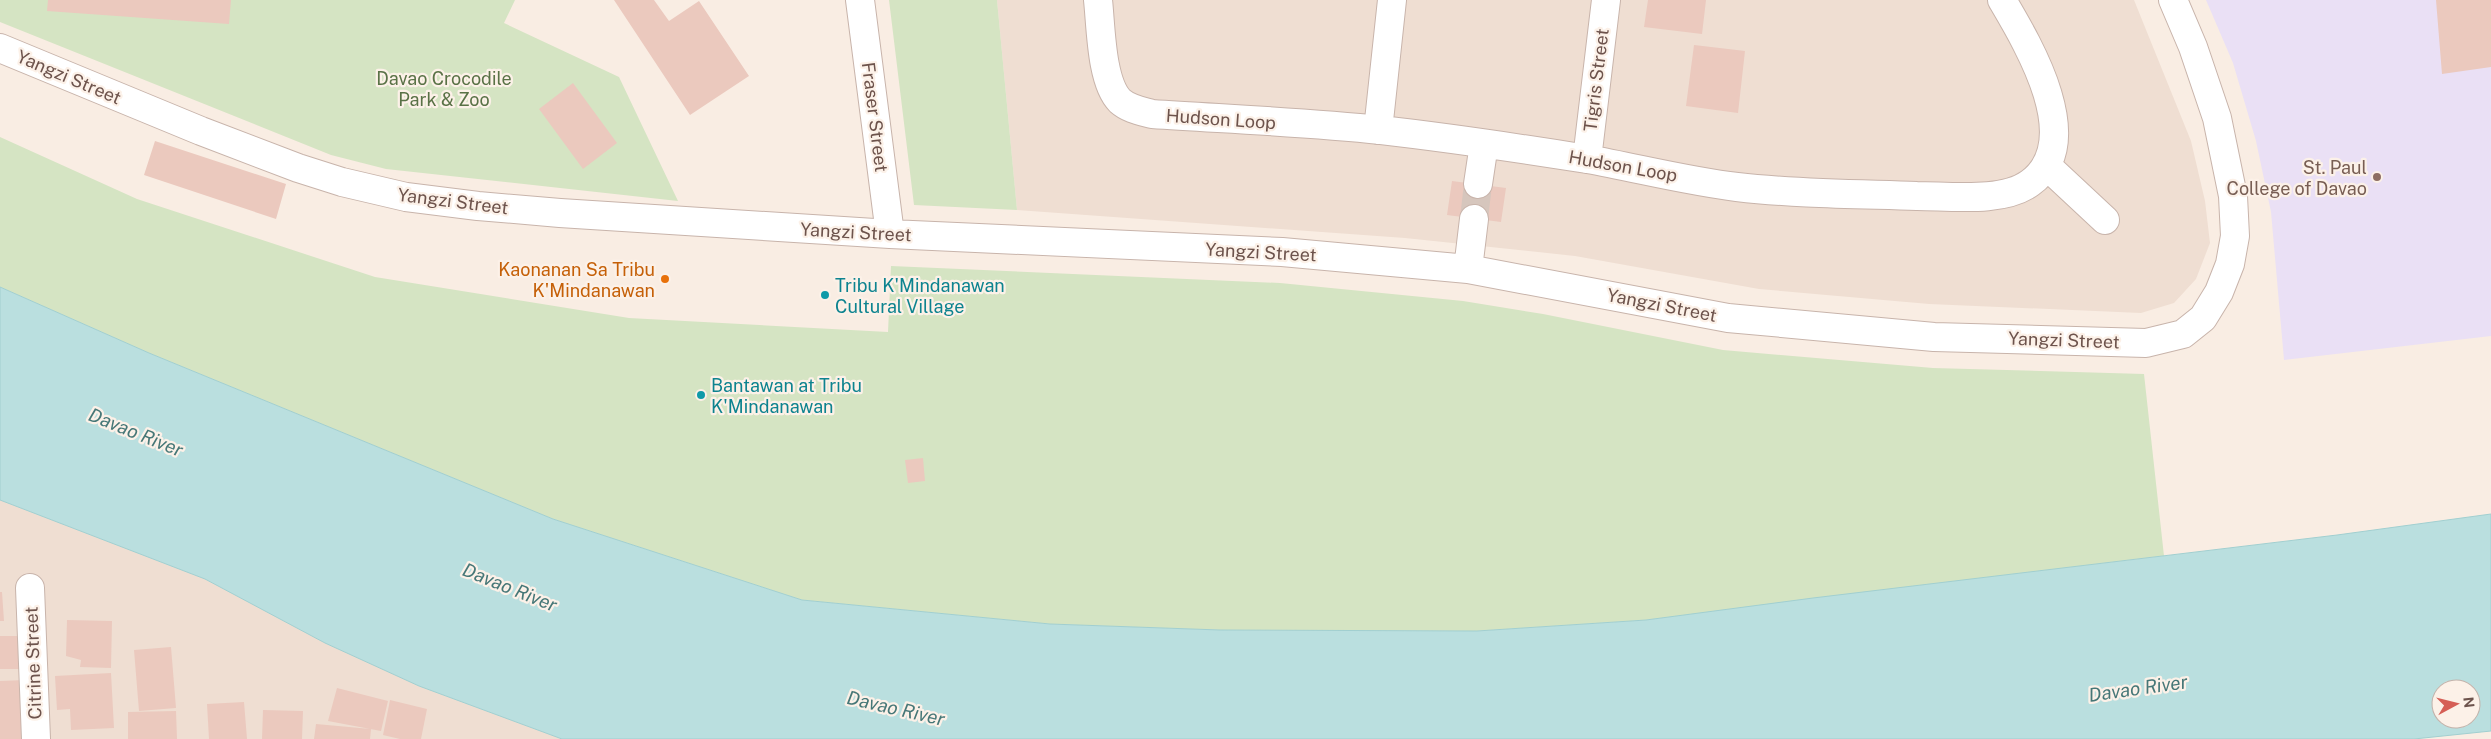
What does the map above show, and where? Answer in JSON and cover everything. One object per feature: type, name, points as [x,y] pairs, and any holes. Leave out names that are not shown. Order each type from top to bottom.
[{"type":"street","name":"Fraser Street","points":[[860,0],[890,234]]},
{"type":"street","name":"Hudson Loop","points":[[1098,0],[1110,86],[1120,101],[1134,110],[1152,114],[1378,130],[1587,159],[1736,187],[1850,194],[1961,197],[2004,195],[2030,183],[2046,166],[2053,140],[2050,99],[2036,63],[2002,0]]},
{"type":"street","points":[[1378,130],[1392,0]]},
{"type":"street","name":"Tigris Street","points":[[1587,159],[1606,0]]},
{"type":"street","name":"Yangzi Street","points":[[0,48],[201,131],[298,168],[342,182],[406,197],[478,206],[560,213],[890,234],[1282,252],[1468,269],[1728,318],[1934,337],[2146,343],[2183,334],[2204,318],[2230,264],[2235,236],[2233,196],[2217,118],[2192,46],[2173,0]]},
{"type":"street","points":[[1478,184],[1484,144]]},
{"type":"street","points":[[2046,166],[2105,220]]},
{"type":"street","points":[[1468,269],[1474,219]]},
{"type":"street","name":"Citrine Street","points":[[30,588],[36,739]]},
{"type":"shaded area","points":[[997,0],[2134,0],[2191,141],[2205,201],[2210,243],[2196,279],[2174,303],[2141,313],[1929,304],[1759,289],[1575,256],[1405,238],[1017,210]]},
{"type":"shaded area","name":"St. Paul College of Davao","points":[[2206,0],[2491,0],[2491,336],[2284,360],[2271,212],[2256,141],[2233,63]]},
{"type":"shaded area","points":[[0,500],[205,579],[325,643],[419,686],[562,739],[0,739]]},
{"type":"green space","name":"Davao Crocodile Park & Zoo","points":[[0,0],[515,0],[504,23],[619,77],[678,201],[386,169],[331,155],[0,22]]},
{"type":"green space","points":[[889,0],[997,0],[1017,210],[914,205]]},
{"type":"green space","points":[[0,137],[137,199],[375,277],[629,318],[888,332],[891,266],[1280,283],[1463,301],[1543,314],[1723,350],[1933,368],[2144,374],[2164,556],[1646,620],[1477,631],[1220,630],[1050,624],[802,600],[553,519],[149,353],[0,287]]},
{"type":"water","name":"Davao River","points":[[0,287],[149,353],[553,519],[802,600],[1050,624],[1220,630],[1477,631],[1646,620],[2337,535],[2491,514],[2491,731],[2414,739],[562,739],[419,686],[325,643],[205,579],[0,500]]},
{"type":"building","points":[[48,0],[231,0],[229,24],[47,11]]},
{"type":"building","points":[[614,0],[654,0],[669,21],[699,1],[749,76],[690,115]]},
{"type":"building","points":[[1648,0],[1706,0],[1702,34],[1644,27]]},
{"type":"building","points":[[2436,0],[2491,0],[2491,67],[2442,74]]},
{"type":"building","points":[[1694,45],[1745,51],[1738,113],[1686,106]]},
{"type":"building","points":[[573,83],[617,143],[583,169],[539,109]]},
{"type":"building","points":[[155,141],[286,184],[276,219],[144,175]]},
{"type":"building","points":[[1452,181],[1506,188],[1501,222],[1447,215]]},
{"type":"building","points":[[923,458],[925,481],[908,483],[905,460]]},
{"type":"building","points":[[0,592],[2,592],[4,621],[0,621]]},
{"type":"building","points":[[67,620],[112,621],[111,668],[80,667],[81,660],[66,656]]},
{"type":"building","points":[[0,636],[22,636],[23,669],[0,669]]},
{"type":"building","points":[[171,647],[176,708],[139,711],[134,650]]},
{"type":"building","points":[[111,673],[114,728],[71,730],[70,709],[57,710],[55,676]]},
{"type":"building","points":[[26,680],[28,739],[0,739],[0,681]]},
{"type":"building","points":[[337,688],[388,701],[381,731],[328,721]]},
{"type":"building","points":[[390,700],[427,709],[421,739],[400,739],[383,735]]},
{"type":"building","points":[[244,702],[247,739],[209,739],[207,704]]},
{"type":"building","points":[[263,710],[303,711],[302,739],[262,739]]},
{"type":"building","points":[[176,711],[177,739],[128,739],[128,712]]},
{"type":"building","points":[[316,724],[371,729],[370,739],[314,739]]},
{"type":"tunnel","points":[[1474,219],[1478,184]]},
{"type":"place","name":"St. Paul College of Davao","points":[[2377,177]]},
{"type":"place","name":"Kaonanan Sa Tribu K'Mindanawan","points":[[665,279]]},
{"type":"place","name":"Tribu K'Mindanawan Cultural Village","points":[[825,295]]},
{"type":"place","name":"Bantawan at Tribu K'Mindanawan","points":[[701,395]]}]
